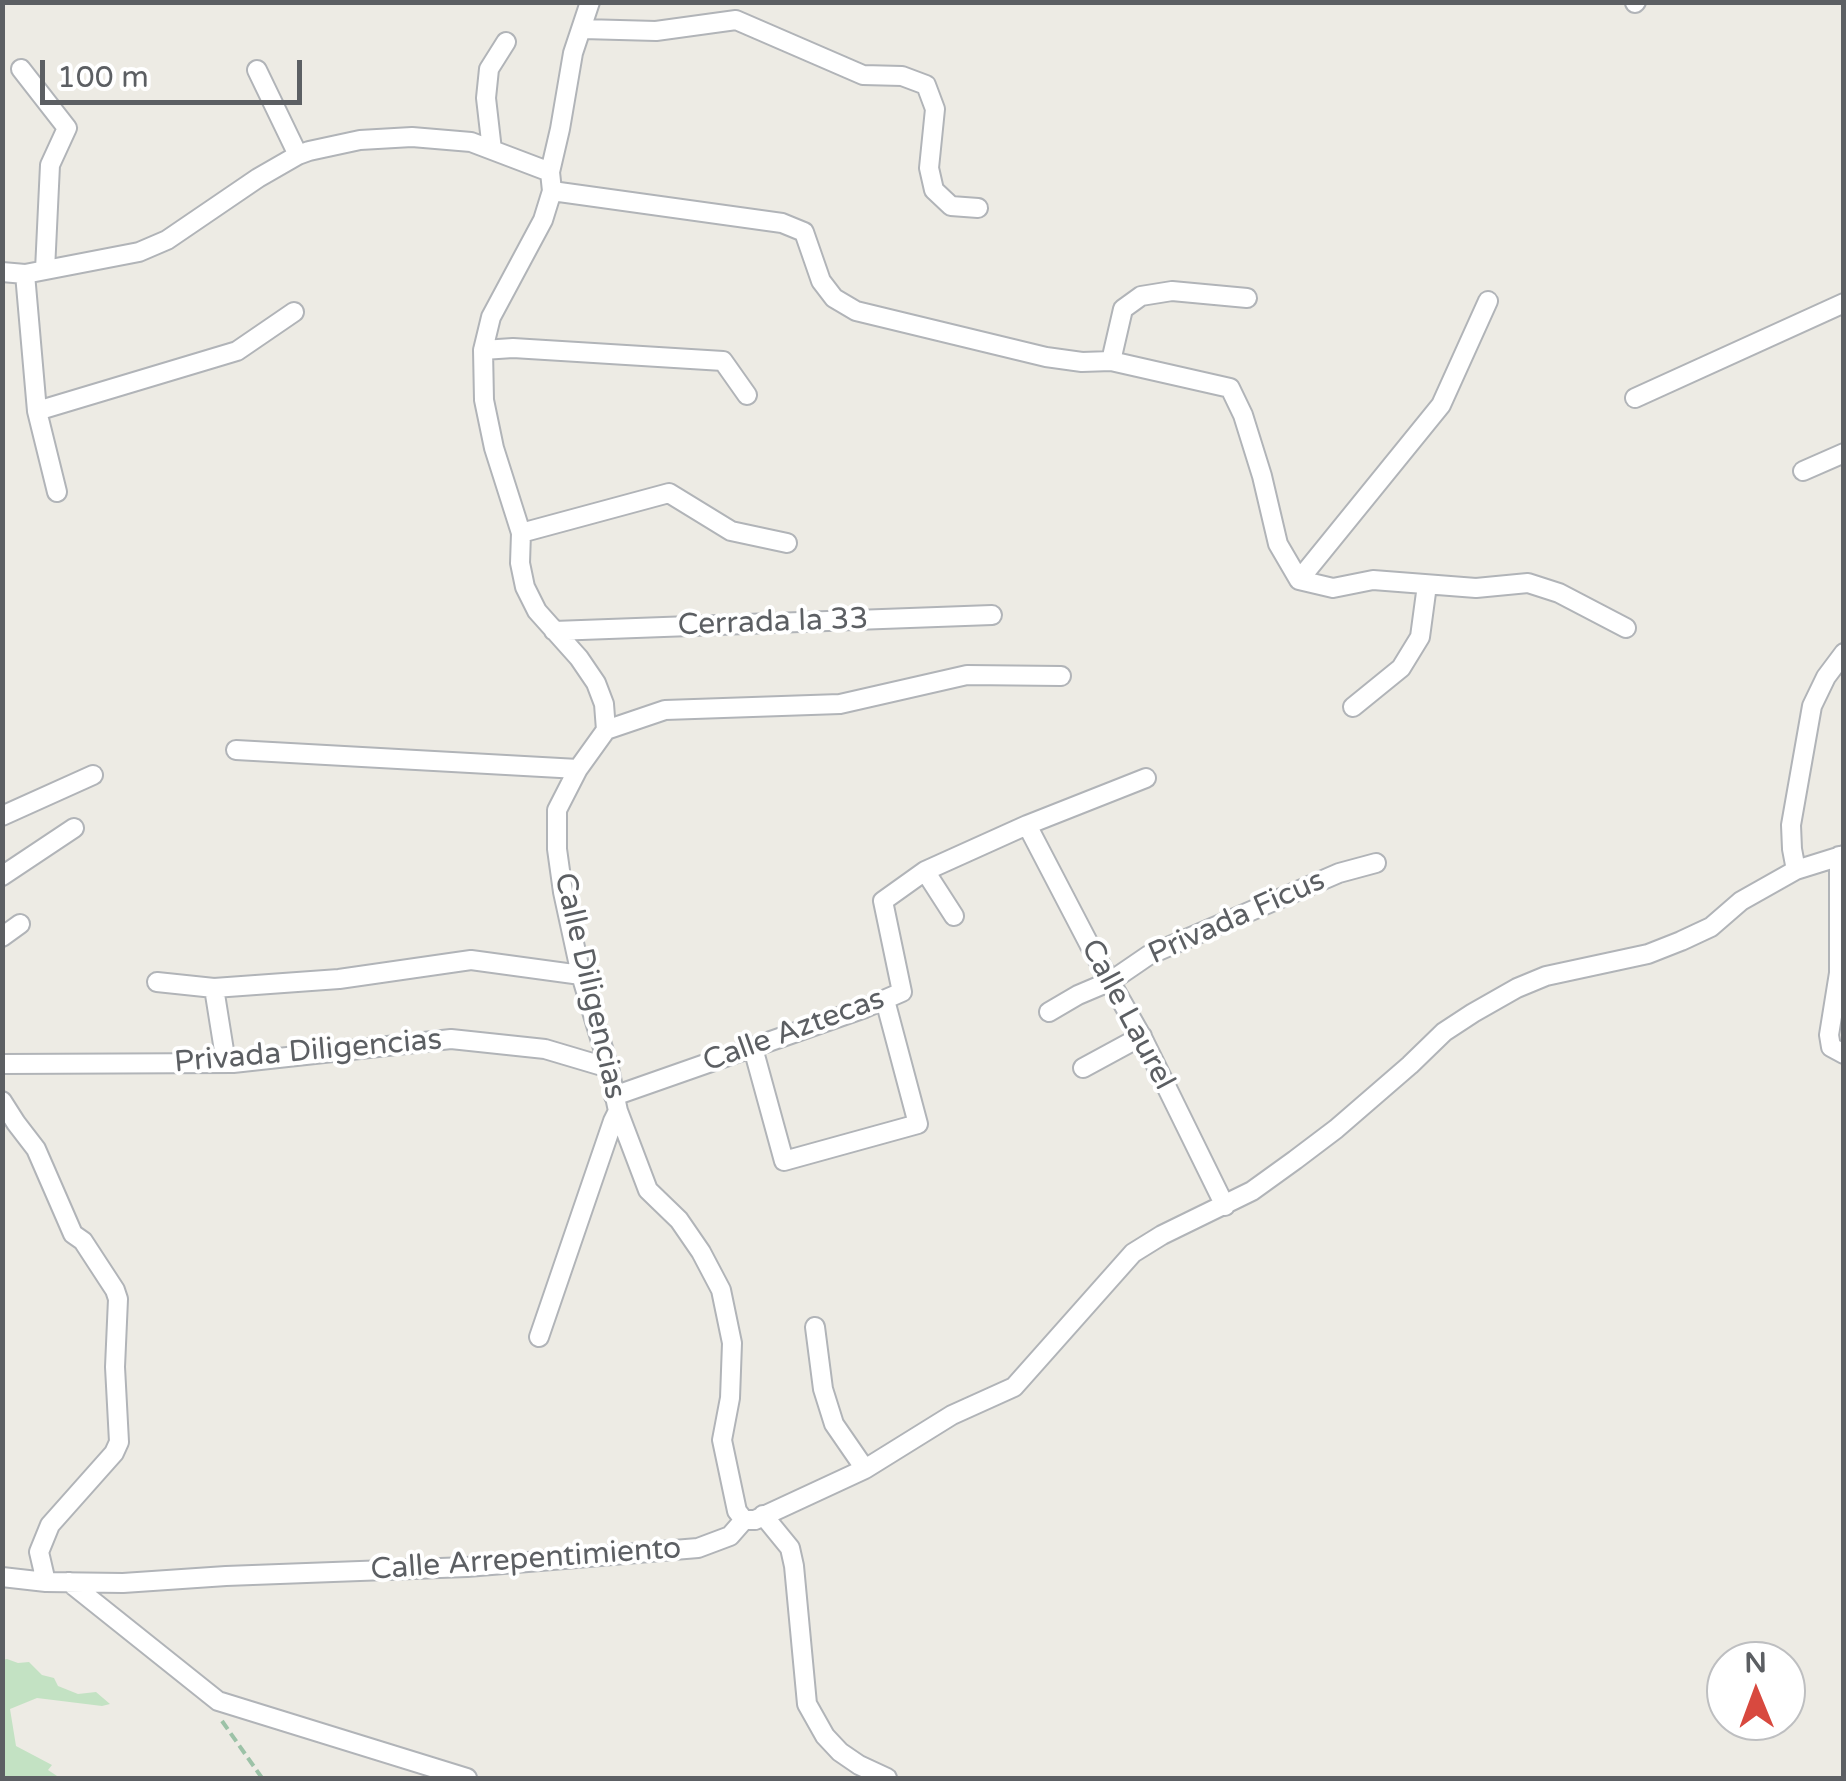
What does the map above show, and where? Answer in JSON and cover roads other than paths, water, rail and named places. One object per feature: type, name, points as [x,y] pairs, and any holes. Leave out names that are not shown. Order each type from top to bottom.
[{"type":"street","points":[[590,2],[573,53],[543,220],[491,317],[483,350],[484,400],[494,448],[521,533],[520,563],[525,587],[537,611],[596,683],[604,704],[606,730],[664,710],[840,704],[967,675],[1062,676]]},
{"type":"street","points":[[583,30],[656,31],[736,20],[863,75],[902,76],[926,85],[935,109],[929,168],[934,190],[951,206],[978,208]]},
{"type":"street","points":[[492,150],[486,98],[488,69],[506,42]]},
{"type":"street","points":[[20,70],[68,128],[50,165],[45,270]]},
{"type":"street","points":[[258,70],[298,156]]},
{"type":"street","points":[[2,272],[25,274],[139,252],[167,240],[258,178],[310,151],[360,140],[412,136],[472,142],[551,182],[782,223],[804,232],[821,281],[834,298],[856,311],[1046,357],[1082,362],[1111,360],[1230,388],[1262,476],[1278,544],[1299,580],[1333,588],[1374,580],[1476,588],[1528,584],[1558,593],[1626,628]]},
{"type":"street","points":[[25,274],[37,411],[57,492]]},
{"type":"street","points":[[1111,360],[1123,309],[1141,296],[1172,291],[1247,298]]},
{"type":"street","points":[[1299,580],[1441,405],[1488,300]]},
{"type":"street","points":[[1634,398],[1844,303]]},
{"type":"street","points":[[37,411],[237,350],[294,312]]},
{"type":"street","points":[[483,350],[513,348],[723,361],[747,394]]},
{"type":"street","points":[[1803,471],[1844,453]]},
{"type":"street","points":[[521,533],[669,493],[731,530],[787,543]]},
{"type":"street","points":[[1352,708],[1400,668],[1420,637],[1427,584]]},
{"type":"street","name":"Cerrada la 33","points":[[554,631],[992,615]]},
{"type":"street","points":[[1796,870],[1792,825],[1812,706],[1826,677],[1844,653]]},
{"type":"street","name":"Calle Diligencias","points":[[606,730],[578,768],[557,810],[563,892],[616,1104],[648,1190],[679,1220],[721,1290],[732,1343],[730,1398],[722,1440],[737,1511],[744,1520]]},
{"type":"street","points":[[236,750],[578,768]]},
{"type":"street","points":[[2,816],[93,775]]},
{"type":"street","name":"Calle Aztecas","points":[[616,1104],[902,992],[883,901],[925,871],[1146,778]]},
{"type":"street","name":"Calle Laurel","points":[[1027,826],[1142,1036],[1225,1206]]},
{"type":"street","points":[[2,876],[74,828]]},
{"type":"street","points":[[1841,855],[1840,972],[1829,1035],[1831,1047],[1844,1054]]},
{"type":"street","name":"Calle Arrepentimiento","points":[[2,1577],[122,1583],[466,1567],[698,1548],[730,1536],[744,1520],[755,1520],[807,1498],[865,1469],[952,1415],[1014,1387],[1133,1253],[1225,1206],[1266,1180],[1336,1129],[1444,1032],[1473,1013],[1546,976],[1648,954],[1681,942],[1710,927],[1742,900],[1796,870],[1841,855]]},
{"type":"street","name":"Privada Ficus","points":[[1049,1012],[1110,981],[1149,955],[1338,872],[1376,863]]},
{"type":"street","points":[[925,871],[954,916]]},
{"type":"street","points":[[2,937],[20,924]]},
{"type":"street","points":[[157,982],[214,988],[338,979],[471,960],[581,976]]},
{"type":"street","points":[[214,988],[226,1063]]},
{"type":"street","points":[[753,1048],[784,1161],[918,1124],[886,1000]]},
{"type":"street","points":[[1083,1068],[1142,1036]]},
{"type":"street","name":"Privada Diligencias","points":[[2,1064],[226,1063],[451,1039],[546,1048],[609,1068]]},
{"type":"street","points":[[2,1101],[36,1149],[74,1234],[118,1299],[115,1366],[119,1442],[114,1453],[50,1525],[39,1552],[46,1582]]},
{"type":"street","points":[[538,1336],[616,1104]]},
{"type":"street","points":[[814,1327],[823,1389],[834,1424],[865,1469]]},
{"type":"street","points":[[763,1514],[790,1548],[807,1704],[825,1736],[840,1752],[887,1778]]},
{"type":"street","points":[[69,1582],[218,1701],[467,1778]]}]
